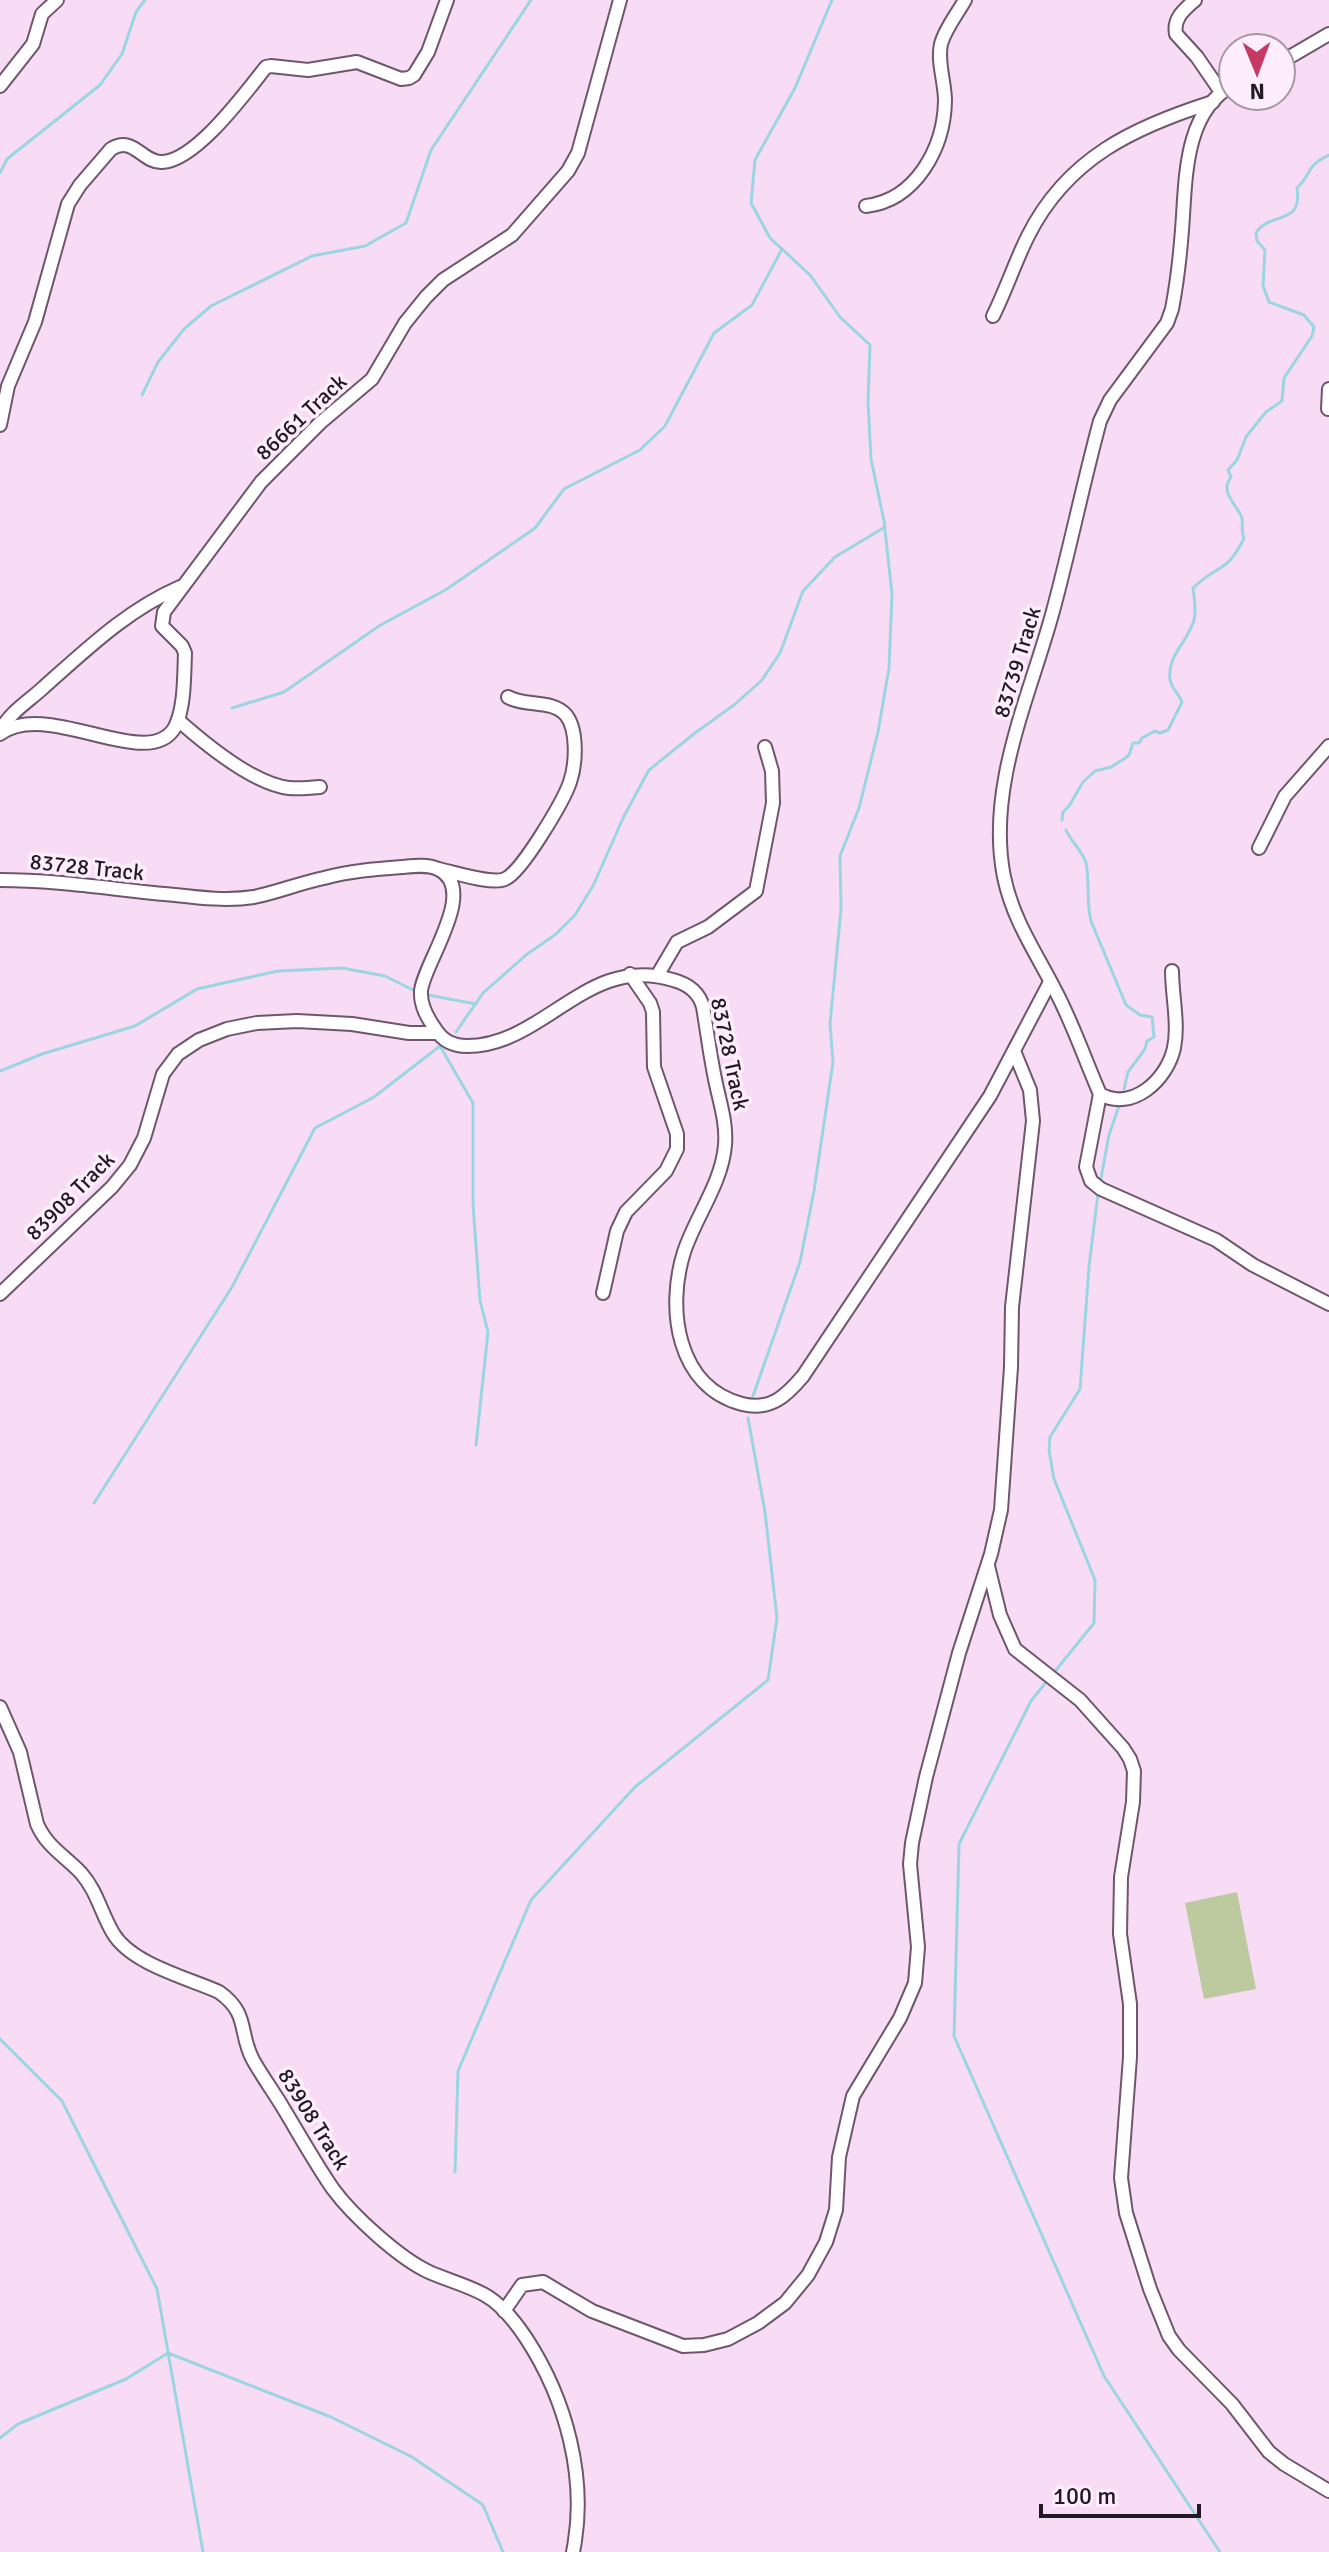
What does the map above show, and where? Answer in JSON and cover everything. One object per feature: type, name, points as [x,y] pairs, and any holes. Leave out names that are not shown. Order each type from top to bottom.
[{"type":"street","points":[[0,86],[33,44],[42,14],[57,0]]},
{"type":"street","points":[[0,425],[4,398],[35,322],[68,204],[111,149],[131,147],[150,159],[162,162],[177,156],[215,128],[266,67],[308,70],[357,62],[401,79],[409,78],[428,52],[447,0]]},
{"type":"street","name":"86661 Track","points":[[178,720],[185,653],[165,630],[162,619],[261,482],[320,423],[372,379],[405,323],[426,297],[443,280],[512,235],[568,171],[578,153],[620,0]]},
{"type":"street","points":[[866,206],[884,203],[905,189],[922,172],[937,146],[944,114],[942,43],[965,0]]},
{"type":"street","points":[[993,316],[1028,237],[1064,184],[1098,151],[1165,117],[1217,97],[1197,57],[1176,34],[1179,15],[1195,0]]},
{"type":"street","points":[[1297,53],[1329,34]]},
{"type":"street","name":"83739 Track","points":[[1100,1094],[1050,982],[1022,932],[1004,875],[1001,829],[1005,776],[1058,594],[1100,421],[1110,400],[1159,334],[1172,309],[1188,156],[1200,123],[1217,97]]},
{"type":"street","points":[[1328,409],[1329,389]]},
{"type":"street","points":[[0,732],[18,708],[107,631],[142,606],[183,586]]},
{"type":"street","name":"83728 Track","points":[[0,880],[59,882],[230,899],[253,897],[355,871],[419,866],[502,881],[510,876],[538,841],[569,785],[573,771],[573,741],[567,717],[556,708],[519,702],[508,697]]},
{"type":"street","points":[[0,732],[15,725],[47,723],[124,741],[153,743],[170,734],[178,720],[232,762],[256,776],[286,788],[320,787]]},
{"type":"street","points":[[1259,848],[1285,796],[1329,746]]},
{"type":"street","points":[[657,976],[677,942],[708,927],[756,891],[773,803],[772,771],[765,747]]},
{"type":"street","points":[[438,869],[445,873],[449,882],[452,908],[421,991],[427,1016],[438,1033]]},
{"type":"street","points":[[1172,971],[1174,1048],[1163,1073],[1142,1094],[1131,1099],[1108,1098],[1100,1094],[1086,1167],[1091,1181],[1101,1189],[1216,1240],[1253,1265],[1329,1304]]},
{"type":"street","points":[[603,1293],[617,1231],[626,1212],[666,1171],[677,1149],[677,1134],[654,1067],[653,1012],[630,974]]},
{"type":"street","name":"83728 Track","points":[[438,1033],[457,1046],[468,1047],[499,1039],[521,1031],[596,986],[630,974],[657,976],[689,987],[701,999],[725,1130],[721,1166],[680,1270],[677,1288],[679,1333],[683,1350],[696,1375],[721,1396],[763,1406],[776,1403],[803,1376],[945,1160],[969,1130],[1050,982]]},
{"type":"street","name":"83908 Track","points":[[0,1294],[112,1187],[130,1165],[144,1138],[163,1074],[178,1054],[199,1040],[227,1029],[257,1023],[297,1021],[352,1024],[409,1033],[438,1033]]},
{"type":"street","points":[[504,2311],[522,2285],[543,2282],[592,2311],[683,2346],[693,2347],[728,2339],[758,2323],[785,2303],[808,2275],[826,2242],[836,2210],[839,2157],[853,2096],[913,1991],[918,1947],[910,1864],[912,1843],[955,1666],[987,1565],[1003,1488],[1012,1307],[1033,1121],[1030,1090],[1022,1064],[1014,1051]]},
{"type":"street","points":[[987,1565],[1000,1615],[1015,1649],[1080,1700],[1123,1748],[1134,1771],[1133,1802],[1121,1877],[1120,1934],[1130,2004],[1130,2057],[1121,2178],[1126,2213],[1150,2289],[1169,2336],[1232,2404],[1269,2452],[1329,2491]]},
{"type":"street","name":"83908 Track","points":[[0,1707],[20,1752],[31,1803],[42,1835],[50,1847],[82,1874],[94,1890],[118,1941],[140,1957],[231,2000],[241,2018],[252,2058],[328,2181],[353,2213],[428,2272],[487,2296],[504,2311],[540,2359],[563,2413],[571,2442],[577,2522],[573,2552]]},
{"type":"green space","points":[[1237,1892],[1256,1989],[1204,1999],[1185,1903]]},
{"type":"waterway","points":[[0,173],[7,159],[100,85],[122,54],[136,12],[145,0]]},
{"type":"waterway","points":[[142,395],[158,362],[184,329],[211,306],[312,256],[365,246],[406,223],[431,150],[531,0]]},
{"type":"waterway","points":[[753,1396],[800,1262],[814,1191],[833,1062],[830,1024],[841,909],[840,856],[859,808],[878,732],[889,668],[892,594],[884,521],[871,459],[868,402],[870,345],[840,317],[810,275],[770,238],[751,203],[755,160],[795,88],[832,0]]},
{"type":"waterway","points":[[1062,820],[1063,812],[1083,782],[1095,771],[1111,767],[1124,759],[1133,743],[1139,743],[1155,731],[1168,730],[1182,702],[1171,682],[1170,670],[1194,620],[1193,588],[1227,563],[1244,538],[1242,518],[1228,493],[1231,477],[1228,470],[1237,460],[1246,437],[1266,412],[1282,401],[1284,378],[1312,336],[1314,327],[1304,315],[1269,302],[1263,286],[1265,250],[1257,241],[1256,233],[1269,222],[1290,214],[1295,208],[1297,188],[1312,166],[1329,155]]},
{"type":"waterway","points":[[232,708],[284,692],[379,626],[447,589],[535,528],[564,489],[640,450],[665,426],[714,333],[752,305],[782,249]]},
{"type":"waterway","points":[[456,1032],[483,993],[575,915],[593,886],[624,816],[649,770],[762,680],[780,653],[803,591],[835,557],[885,527]]},
{"type":"waterway","points":[[1066,830],[1086,863],[1091,921],[1126,1005],[1140,1015],[1152,1017],[1154,1037],[1147,1041],[1145,1049],[1128,1072],[1124,1089]]},
{"type":"waterway","points":[[0,1071],[42,1054],[135,1026],[197,989],[278,971],[342,968],[385,976],[415,991]]},
{"type":"waterway","points":[[428,995],[476,1004]]},
{"type":"waterway","points":[[94,1503],[232,1287],[315,1128],[374,1097],[440,1046],[473,1103],[473,1205],[480,1301],[488,1332],[476,1445]]},
{"type":"waterway","points":[[1101,1178],[1109,1135],[1119,1106]]},
{"type":"waterway","points":[[1052,1675],[1094,1623],[1095,1580],[1054,1479],[1049,1450],[1050,1437],[1080,1389],[1098,1193]]},
{"type":"waterway","points":[[455,2172],[458,2071],[531,1900],[635,1787],[768,1680],[777,1618],[765,1512],[748,1418]]},
{"type":"waterway","points":[[1047,1681],[1031,1701],[959,1844],[954,2036],[1104,2376],[1220,2552]]},
{"type":"waterway","points":[[0,2039],[62,2101],[157,2289],[203,2552]]},
{"type":"waterway","points":[[0,2438],[18,2424],[126,2379],[168,2353],[331,2417],[412,2457],[483,2505],[503,2552]]}]
